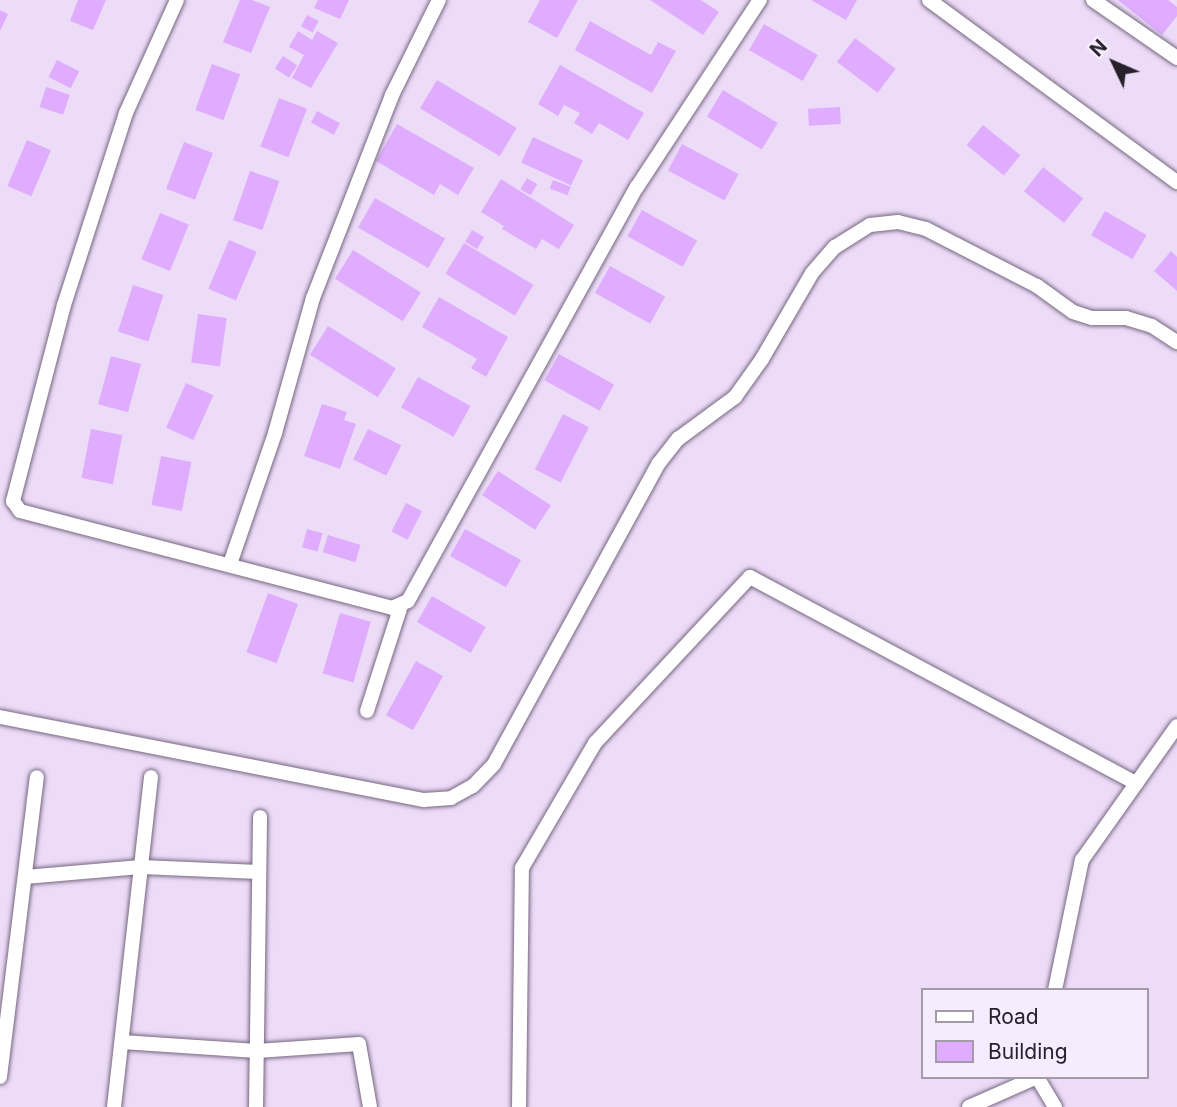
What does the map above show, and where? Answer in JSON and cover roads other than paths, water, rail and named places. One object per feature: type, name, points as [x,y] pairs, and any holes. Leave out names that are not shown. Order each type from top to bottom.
[{"type":"street","points":[[177,0],[126,113],[64,305],[13,501],[20,511],[392,608],[408,601],[636,187],[760,0]]},
{"type":"street","points":[[230,564],[275,433],[313,298],[392,95],[439,0]]},
{"type":"street","points":[[929,0],[1177,182]]},
{"type":"street","points":[[1093,0],[1177,58]]},
{"type":"street","points":[[0,717],[424,800],[451,798],[473,786],[494,764],[659,463],[678,439],[735,397],[762,359],[812,273],[835,247],[870,225],[898,222],[926,229],[1037,286],[1073,313],[1092,318],[1126,318],[1152,326],[1177,342]]},
{"type":"street","points":[[519,1107],[522,868],[594,743],[750,577],[1136,783]]},
{"type":"street","points":[[367,711],[401,606]]},
{"type":"street","points":[[1055,988],[1082,860],[1177,726]]},
{"type":"street","points":[[0,1077],[37,777]]},
{"type":"street","points":[[114,1107],[151,777]]},
{"type":"street","points":[[256,1107],[260,817]]},
{"type":"street","points":[[25,877],[141,867],[259,872]]},
{"type":"street","points":[[122,1042],[257,1051],[359,1044],[370,1107]]},
{"type":"street","points":[[969,1107],[1032,1079]]},
{"type":"street","points":[[1038,1079],[1055,1107]]}]
